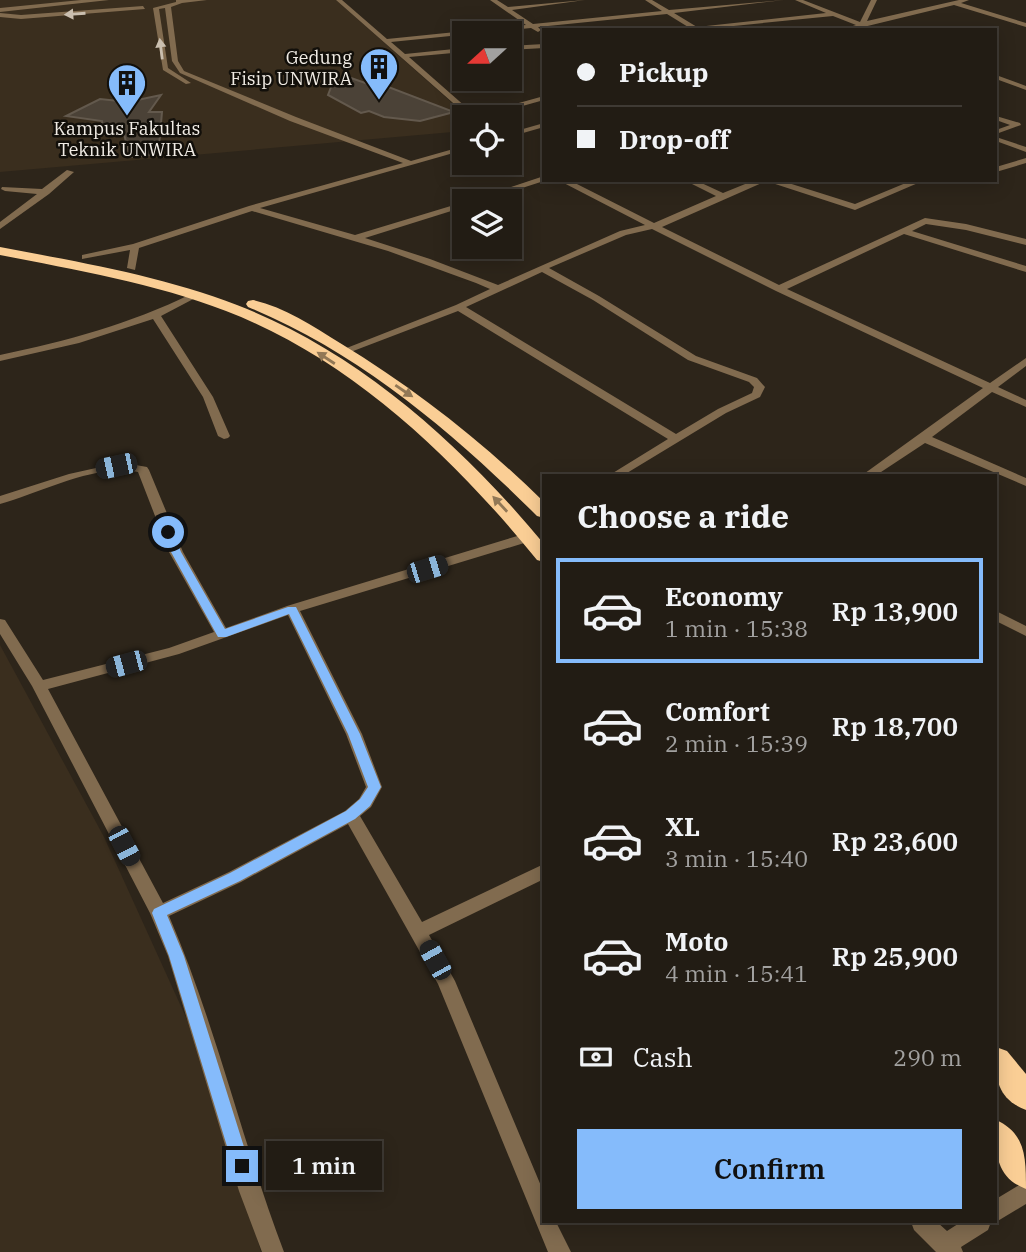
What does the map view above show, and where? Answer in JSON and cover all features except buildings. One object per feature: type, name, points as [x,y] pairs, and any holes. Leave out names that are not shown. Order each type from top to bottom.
[{"type":"highway","points":[[0,241],[132,268],[208,288],[282,315],[344,351],[421,403],[495,463],[542,510]]},
{"type":"highway","points":[[0,251],[194,296],[255,318],[300,342],[396,407],[447,450],[542,553]]},
{"type":"highway","points":[[997,1061],[1026,1097]]},
{"type":"highway","points":[[997,1136],[1026,1174]]},
{"type":"street","points":[[0,10],[106,0]]},
{"type":"street","points":[[141,0],[135,4],[143,8]]},
{"type":"street","points":[[0,15],[21,17],[156,8],[168,7],[180,1],[204,0]]},
{"type":"street","points":[[339,0],[461,105]]},
{"type":"street","points":[[493,0],[542,33]]},
{"type":"street","points":[[508,9],[582,0]]},
{"type":"street","points":[[648,0],[695,28]]},
{"type":"street","points":[[522,28],[780,0]]},
{"type":"street","points":[[798,0],[866,28]]},
{"type":"street","points":[[861,25],[874,0]]},
{"type":"street","points":[[851,28],[966,0]]},
{"type":"street","points":[[955,3],[1026,24]]},
{"type":"street","points":[[168,7],[175,61],[182,72],[326,132],[410,163]]},
{"type":"street","points":[[156,8],[162,62],[169,74],[396,168]]},
{"type":"street","points":[[706,28],[833,14]]},
{"type":"street","points":[[158,27],[170,26]]},
{"type":"street","points":[[386,41],[452,34]]},
{"type":"street","points":[[522,47],[542,46]]},
{"type":"street","points":[[403,56],[452,51]]},
{"type":"street","points":[[997,77],[1026,88]]},
{"type":"street","points":[[519,105],[542,99]]},
{"type":"street","points":[[997,118],[1023,125]]},
{"type":"street","points":[[997,132],[1023,125]]},
{"type":"street","points":[[522,131],[542,126]]},
{"type":"street","points":[[313,135],[326,132]]},
{"type":"street","points":[[997,139],[1026,150]]},
{"type":"street","points":[[85,257],[135,246],[252,208],[452,151]]},
{"type":"street","points":[[997,170],[1026,160]]},
{"type":"street","points":[[0,226],[70,172]]},
{"type":"street","points":[[512,189],[542,180]]},
{"type":"street","points":[[566,182],[710,257],[1026,404]]},
{"type":"street","points":[[692,182],[723,196]]},
{"type":"street","points":[[344,351],[459,307],[623,233],[655,226],[757,182]]},
{"type":"street","points":[[776,182],[855,207],[916,182]]},
{"type":"street","points":[[5,189],[46,192]]},
{"type":"street","points":[[252,208],[295,225],[356,238],[422,258],[497,288]]},
{"type":"street","points":[[356,238],[452,208]]},
{"type":"street","points":[[779,289],[918,223],[929,221],[1026,242]]},
{"type":"street","points":[[904,231],[1026,269]]},
{"type":"street","points":[[132,268],[135,246]]},
{"type":"street","points":[[541,268],[596,298],[692,358],[753,380],[760,387],[756,395],[722,411],[617,474]]},
{"type":"street","points":[[0,358],[90,338],[156,316],[194,296]]},
{"type":"street","points":[[459,307],[676,439]]},
{"type":"street","points":[[156,316],[208,397],[224,436]]},
{"type":"street","points":[[870,474],[925,438],[1026,361]]},
{"type":"street","points":[[925,438],[1026,482]]},
{"type":"street","points":[[0,500],[116,466],[143,470],[176,552],[222,634]]},
{"type":"street","points":[[39,686],[174,651],[292,609],[529,537]]},
{"type":"street","points":[[159,913],[235,877],[351,815],[371,793],[373,782],[354,734],[292,609]]},
{"type":"street","points":[[997,616],[1026,632]]},
{"type":"street","points":[[0,623],[39,686],[159,913],[177,956],[250,1191],[273,1252]]},
{"type":"street","points":[[351,815],[446,981],[542,1213]]},
{"type":"street","points":[[419,932],[542,872]]},
{"type":"street","points":[[997,1210],[1026,1191]]},
{"type":"street","points":[[546,1223],[560,1252]]},
{"type":"street","points":[[923,1223],[948,1248],[979,1223]]},
{"type":"shaded area","points":[[0,0],[336,0],[454,105],[452,105],[452,132],[0,172]]},
{"type":"shaded area","points":[[0,645],[104,837],[209,1068],[261,1252],[0,1252]]},
{"type":"place","name":"Gedung Fisip UNWIRA","points":[[379,101]]},
{"type":"place","name":"Kampus Fakultas Teknik UNWIRA","points":[[127,117]]},
{"type":"route","points":[[168,532],[176,552],[222,634],[292,609],[354,734],[374,787],[365,803],[351,815],[235,877],[159,913],[177,956],[242,1166]]}]
